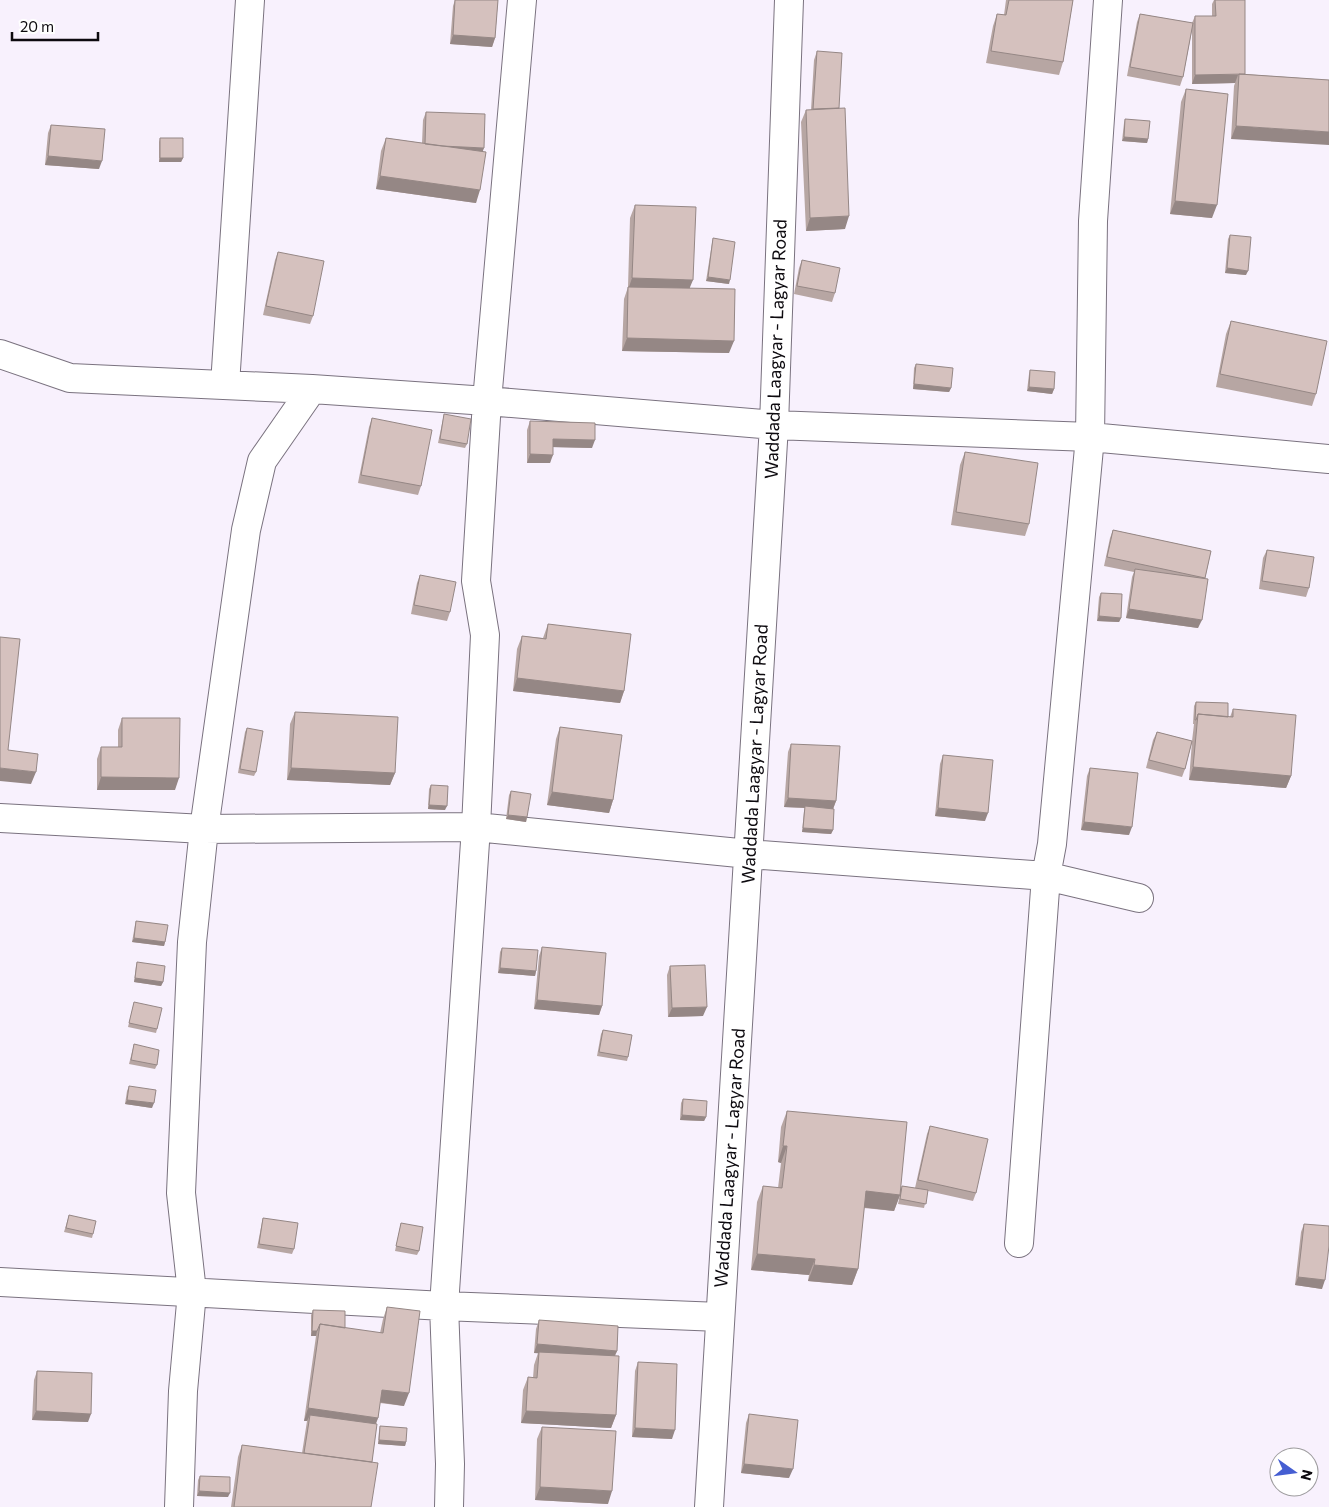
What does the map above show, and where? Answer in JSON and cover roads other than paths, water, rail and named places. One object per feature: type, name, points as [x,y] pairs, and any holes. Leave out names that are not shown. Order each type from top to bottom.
[{"type":"street","points":[[225,385],[250,0]]},
{"type":"street","points":[[449,1507],[450,1464],[444,1306],[476,827],[485,635],[476,581],[487,401],[522,0]]},
{"type":"street","name":"Waddada Laagyar - Lagyar Road","points":[[709,1507],[774,425],[789,0]]},
{"type":"street","points":[[1019,1244],[1046,876],[1052,844],[1090,437],[1093,221],[1108,0]]},
{"type":"street","points":[[0,354],[70,378],[312,389],[487,401],[774,425],[1090,437],[1329,459]]},
{"type":"street","points":[[179,1507],[183,1391],[192,1292],[181,1193],[192,942],[204,829],[246,530],[262,461],[312,389]]},
{"type":"street","points":[[0,818],[204,829],[476,827],[749,854],[1046,876],[1139,898]]},
{"type":"street","points":[[0,1282],[444,1306],[720,1317]]}]
